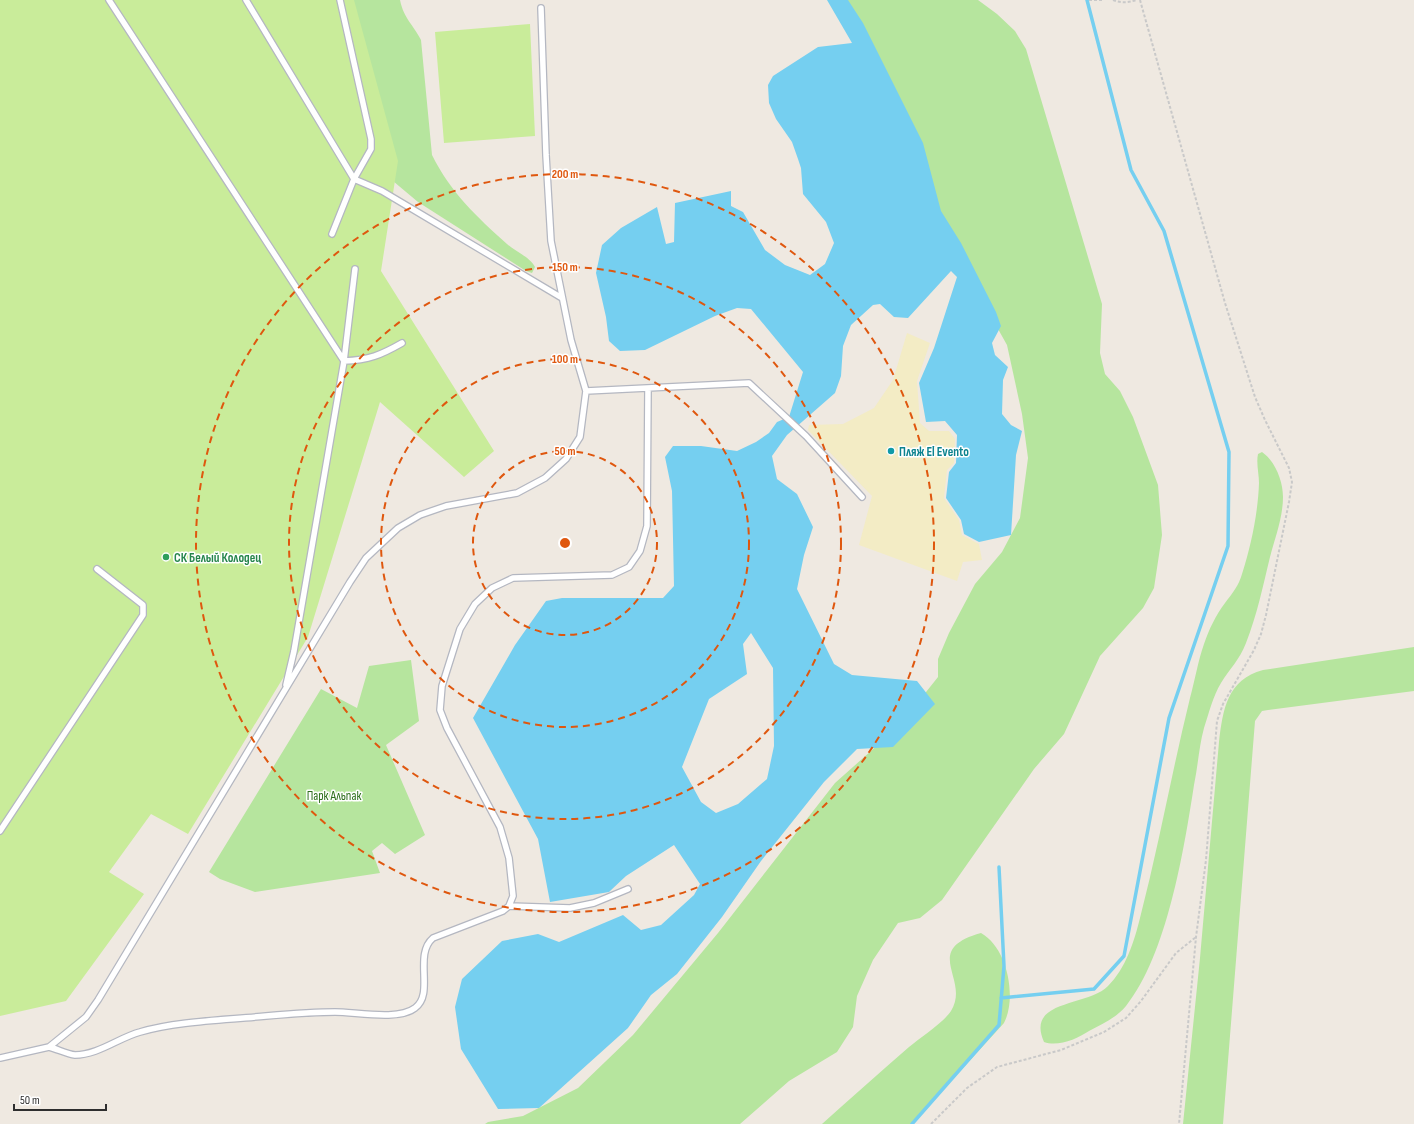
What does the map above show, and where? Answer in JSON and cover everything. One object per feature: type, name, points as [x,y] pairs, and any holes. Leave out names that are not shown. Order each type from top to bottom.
[{"type":"lane","points":[[109,0],[344,361]]},
{"type":"lane","points":[[246,0],[354,179],[382,191],[562,298]]},
{"type":"lane","points":[[332,234],[354,179],[371,149],[371,139],[340,0]]},
{"type":"lane","points":[[0,1058],[49,1047],[86,1017],[98,1000],[350,582],[366,558],[398,528],[420,515],[446,506],[517,493],[545,478],[566,459],[580,436],[586,391],[571,340],[551,241],[541,8]]},
{"type":"lane","points":[[285,691],[294,651],[344,361],[355,270]]},
{"type":"lane","points":[[344,361],[365,360],[384,354],[402,343]]},
{"type":"lane","points":[[586,391],[749,383],[780,410],[806,436],[862,497]]},
{"type":"lane","points":[[49,1047],[74,1055],[92,1052],[140,1032],[180,1025],[296,1014],[335,1012],[386,1014],[407,1013],[417,1007],[424,993],[425,951],[428,943],[433,938],[504,911],[509,906],[513,896],[509,858],[500,827],[447,728],[440,710],[442,686],[460,629],[475,604],[492,588],[513,578],[612,575],[629,567],[640,551],[647,526],[648,388]]},
{"type":"lane","points":[[0,831],[143,615],[143,604],[97,569]]},
{"type":"lane","points":[[509,906],[570,908],[594,903],[628,889]]},
{"type":"path","points":[[1089,0],[1104,0]]},
{"type":"path","points":[[1113,0],[1130,2],[1136,0]]},
{"type":"path","points":[[1140,0],[1226,303],[1255,397],[1264,420],[1289,468],[1292,482],[1261,634],[1254,650],[1223,704],[1217,721],[1206,860],[1196,937],[1179,1124]]},
{"type":"path","points":[[932,1124],[966,1088],[997,1067],[1061,1050],[1104,1032],[1126,1018],[1142,1001],[1176,953],[1196,937]]},
{"type":"green space","name":"СК Белый Колодец","points":[[0,0],[354,0],[398,161],[381,271],[494,451],[464,477],[380,402],[308,637],[188,834],[151,814],[109,872],[144,894],[66,1001],[0,1016]]},
{"type":"green space","points":[[348,0],[400,0],[406,17],[421,40],[432,155],[447,181],[465,203],[507,244],[533,263],[535,267],[532,273],[526,271],[418,202],[387,176]]},
{"type":"green space","points":[[838,0],[978,0],[997,14],[1015,31],[1026,49],[1102,304],[1100,353],[1105,374],[1120,391],[1133,417],[1158,485],[1162,535],[1154,588],[1143,608],[1100,656],[1064,734],[1034,769],[942,900],[920,918],[898,923],[873,960],[857,996],[853,1027],[837,1052],[789,1081],[740,1124],[485,1124],[488,1122],[523,1116],[578,1088],[633,1035],[718,933],[835,783],[899,726],[938,677],[938,659],[949,633],[975,584],[1002,552],[1020,518],[1028,458],[1022,414],[1007,345],[951,245]]},
{"type":"green space","points":[[530,24],[535,136],[444,143],[435,32]]},
{"type":"green space","points":[[1262,452],[1271,461],[1282,484],[1283,505],[1280,520],[1260,600],[1246,643],[1240,655],[1218,688],[1204,728],[1179,870],[1172,901],[1153,959],[1140,985],[1126,1006],[1118,1014],[1079,1037],[1055,1044],[1044,1042],[1040,1028],[1043,1018],[1051,1011],[1061,1006],[1099,993],[1108,986],[1120,971],[1132,945],[1147,891],[1183,725],[1202,650],[1216,617],[1239,582],[1248,552],[1256,518],[1259,483],[1257,457],[1258,454]]},
{"type":"green space","points":[[1414,647],[1414,691],[1262,711],[1255,721],[1223,1124],[1183,1124],[1200,958],[1219,742],[1222,718],[1229,697],[1234,688],[1242,681],[1263,670]]},
{"type":"green space","name":"Парк Альпак","points":[[411,660],[419,721],[386,745],[425,835],[395,854],[382,843],[372,851],[380,873],[255,892],[220,879],[209,872],[321,689],[357,708],[369,666]]},
{"type":"green space","points":[[981,933],[990,940],[998,950],[1004,961],[1008,974],[1010,1000],[1008,1013],[1004,1023],[912,1124],[822,1124],[909,1047],[948,1015],[956,999],[956,988],[950,957],[953,948],[963,940]]},
{"type":"sand","name":"Пляж El Evento","points":[[907,333],[930,343],[917,381],[920,423],[929,431],[949,431],[955,439],[954,463],[947,470],[944,498],[959,520],[962,535],[979,544],[982,560],[963,562],[957,581],[859,545],[872,496],[808,430],[809,425],[843,424],[874,408],[893,380]]},
{"type":"water","points":[[827,0],[848,0],[863,23],[923,143],[941,211],[961,243],[996,312],[1001,326],[992,343],[995,355],[1008,367],[1003,380],[1002,414],[1011,425],[1022,431],[1016,455],[1011,535],[979,542],[964,534],[961,520],[946,498],[949,472],[956,463],[957,435],[945,421],[926,422],[919,383],[934,348],[957,277],[951,271],[908,318],[894,317],[880,304],[873,305],[851,325],[843,346],[841,376],[835,393],[787,435],[772,456],[777,479],[797,494],[813,527],[804,555],[797,589],[834,664],[852,675],[917,681],[935,704],[893,747],[857,749],[824,782],[761,861],[722,917],[677,974],[651,995],[628,1028],[539,1108],[498,1109],[461,1049],[455,1007],[462,979],[502,941],[538,934],[559,942],[623,915],[641,930],[661,925],[694,895],[700,884],[674,845],[626,876],[609,892],[550,902],[538,839],[473,718],[515,645],[546,601],[562,598],[663,598],[674,586],[672,491],[665,457],[673,446],[701,446],[737,451],[756,442],[769,433],[777,422],[789,417],[803,372],[751,309],[737,308],[715,316],[645,350],[620,351],[609,341],[606,317],[596,273],[602,245],[621,228],[657,207],[666,244],[674,242],[675,203],[731,191],[731,206],[743,212],[765,250],[785,265],[810,275],[825,264],[834,243],[826,222],[803,194],[801,168],[792,142],[776,119],[769,103],[768,85],[773,76],[818,47],[852,43]],"holes":[[[751,633],[773,668],[774,746],[767,779],[738,804],[716,813],[701,802],[682,767],[709,699],[747,674],[743,644]]]},
{"type":"waterway","points":[[1001,998],[1094,989],[1124,956],[1169,718],[1228,546],[1229,452],[1164,231],[1131,170],[1087,0]]},
{"type":"waterway","points":[[912,1124],[999,1025],[1004,966],[999,867]]},
{"type":"place","name":"Пляж El Evento","points":[[891,451]]},
{"type":"place","name":"СК Белый Колодец","points":[[166,557]]}]
